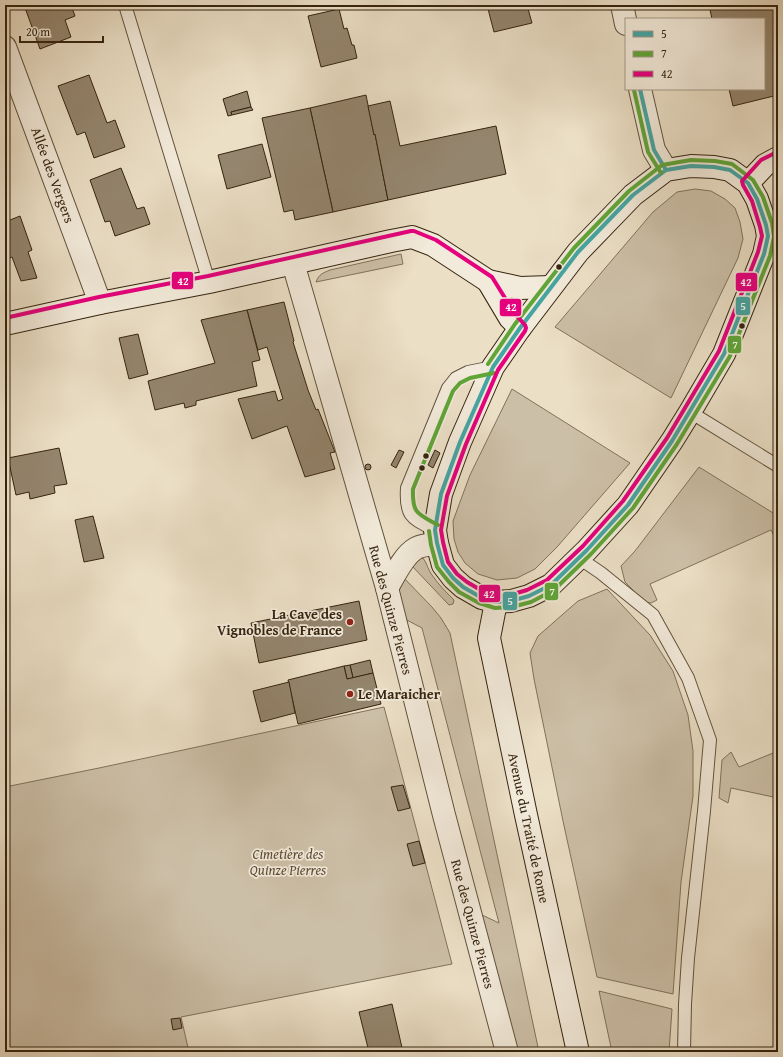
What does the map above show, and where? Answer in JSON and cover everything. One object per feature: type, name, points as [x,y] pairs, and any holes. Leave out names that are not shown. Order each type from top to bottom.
[{"type":"main road","points":[[622,5],[625,19]]},
{"type":"main road","name":"Allée des Vergers","points":[[5,47],[100,303]]},
{"type":"main road","points":[[640,90],[654,150],[666,170]]},
{"type":"main road","points":[[748,183],[765,165],[778,158]]},
{"type":"main road","points":[[691,166],[714,166],[730,170],[748,183],[757,199],[766,225],[768,236],[764,254],[724,354],[672,442],[628,505],[579,558],[551,585],[529,596],[511,601],[496,602],[482,598],[463,587],[453,578],[444,565],[436,537],[441,494],[460,442],[492,367],[578,252],[633,195],[666,170],[691,166]]},
{"type":"main road","points":[[5,324],[100,303],[209,282],[412,237],[433,245],[488,281],[520,288],[550,288]]},
{"type":"main road","name":"Rue des Quinze Pierres","points":[[293,263],[387,588],[444,815],[508,1052]]},
{"type":"main road","points":[[488,281],[510,318],[520,328]]},
{"type":"main road","points":[[387,588],[410,553],[415,548],[436,537]]},
{"type":"main road","name":"Avenue du Traité de Rome","points":[[496,602],[490,638],[524,808],[578,1052]]},
{"type":"lane","points":[[125,5],[209,282]]},
{"type":"lane","points":[[436,537],[415,520],[408,511],[406,500],[407,488],[448,388],[456,378],[468,372],[492,367]]},
{"type":"lane","points":[[690,412],[778,466]]},
{"type":"lane","points":[[579,558],[601,573],[653,615],[688,678],[710,740],[704,819],[684,1004],[684,1052]]},
{"type":"green space","points":[[695,189],[711,191],[725,199],[735,208],[740,222],[743,239],[738,258],[671,398],[555,327],[653,212],[677,192]]},
{"type":"green space","points":[[401,254],[403,264],[316,282],[320,275],[330,270]]},
{"type":"green space","points":[[512,389],[630,463],[557,547],[535,569],[517,578],[497,580],[478,574],[465,563],[458,552],[454,539],[453,521],[470,475]]},
{"type":"green space","points":[[699,467],[778,516],[778,544],[771,530],[650,584],[657,600],[651,603],[645,602],[625,582],[621,566],[635,551]]},
{"type":"green space","points":[[419,558],[423,558],[426,562],[434,578],[454,600],[453,604],[449,605],[412,566]]},
{"type":"green space","points":[[403,577],[432,607],[450,633],[539,1052],[517,1052],[480,914],[499,923],[422,628],[401,617],[397,599]]},
{"type":"green space","points":[[607,589],[650,635],[673,671],[688,715],[693,751],[693,796],[681,882],[673,994],[597,977],[534,679],[530,653],[538,636],[578,601]]},
{"type":"green space","name":"Cimetière des Quinze Pierres","points":[[384,707],[452,964],[181,1017],[189,1052],[5,1052],[5,787]]},
{"type":"green space","points":[[778,751],[778,798],[731,788],[728,803],[719,798],[722,760],[731,752],[739,767]]},
{"type":"green space","points":[[599,991],[672,1009],[669,1052],[612,1052]]},
{"type":"building","points":[[24,5],[71,5],[75,16],[65,20],[71,37],[40,49]]},
{"type":"building","points":[[487,5],[527,5],[532,23],[494,32]]},
{"type":"building","points":[[709,5],[778,5],[778,95],[733,106],[729,90],[765,90],[765,18],[712,18]]},
{"type":"building","points":[[339,9],[344,29],[347,28],[352,45],[354,45],[357,58],[321,67],[308,16]]},
{"type":"building","points":[[89,75],[107,123],[115,120],[125,147],[94,158],[85,132],[77,135],[58,86]]},
{"type":"building","points":[[247,91],[251,107],[231,112],[232,115],[228,116],[223,99]]},
{"type":"building","points":[[366,95],[388,200],[333,212],[310,108]]},
{"type":"building","points":[[390,101],[400,146],[496,126],[506,174],[388,200],[368,106]]},
{"type":"building","points":[[251,107],[253,110],[232,115],[231,112]]},
{"type":"building","points":[[310,108],[333,212],[295,220],[293,210],[284,212],[262,118]]},
{"type":"building","points":[[262,144],[271,177],[227,189],[218,155]]},
{"type":"building","points":[[121,168],[137,209],[144,207],[150,224],[115,236],[110,221],[105,222],[90,180]]},
{"type":"building","points":[[20,216],[32,250],[28,252],[37,278],[21,281],[12,257],[5,260],[5,222]]},
{"type":"building","points":[[284,302],[293,342],[308,390],[316,410],[318,409],[335,452],[330,453],[335,469],[305,477],[287,426],[252,439],[238,399],[275,391],[278,401],[283,399],[267,347],[258,350],[247,310]]},
{"type":"building","points":[[247,310],[260,360],[252,362],[257,386],[196,401],[196,405],[185,408],[184,403],[155,410],[148,381],[215,363],[201,320]]},
{"type":"building","points":[[138,334],[148,374],[129,379],[119,338]]},
{"type":"building","points":[[59,448],[67,484],[54,486],[55,493],[30,499],[29,492],[16,495],[8,458]]},
{"type":"building","points":[[399,450],[404,452],[396,468],[391,465]]},
{"type":"building","points":[[435,450],[440,453],[433,468],[428,465]]},
{"type":"building","points":[[368,464],[371,467],[368,470],[365,467]]},
{"type":"building","points":[[93,516],[104,558],[84,562],[75,520]]},
{"type":"building","points":[[359,601],[367,640],[259,663],[251,623]]},
{"type":"building","points":[[370,660],[373,673],[353,678],[350,665]]},
{"type":"building","points":[[350,665],[353,678],[347,679],[344,666]]},
{"type":"building","points":[[344,666],[347,679],[373,673],[381,704],[298,724],[288,680]]},
{"type":"building","points":[[289,682],[295,713],[261,722],[253,691]]},
{"type":"building","points":[[403,785],[410,808],[398,811],[391,787]]},
{"type":"building","points":[[419,841],[425,863],[413,866],[407,844]]},
{"type":"building","points":[[392,1004],[403,1052],[369,1052],[359,1012]]},
{"type":"building","points":[[180,1018],[182,1028],[173,1030],[171,1019]]},
{"type":"transit line","name":"7","points":[[634,90],[648,152],[661,173]]},
{"type":"transit line","name":"5","points":[[640,90],[654,150],[666,170]]},
{"type":"transit line","name":"42","points":[[5,318],[99,297],[208,276],[411,231],[436,240],[492,277],[515,314],[526,328],[498,370],[466,444],[447,496],[441,530],[448,562],[457,574],[484,592],[497,596],[510,595],[527,590],[547,580],[583,546],[623,501],[667,438],[719,351],[758,252],[762,236],[760,227],[752,201],[742,181],[761,160],[775,153]]},
{"type":"transit line","name":"7","points":[[429,531],[437,567],[449,582],[459,592],[479,603],[495,608],[512,607],[531,602],[554,590],[591,554],[633,508],[677,444],[730,356],[770,256],[774,237],[772,223],[763,197],[753,180],[732,164],[715,161],[691,160],[662,165],[629,191],[574,248],[515,324],[488,364]]},
{"type":"transit line","name":"5","points":[[691,166],[714,167],[730,170],[748,183],[757,199],[766,225],[768,236],[764,254],[724,354],[672,441],[628,505],[587,550],[551,585],[529,596],[511,601],[496,602],[482,598],[463,587],[453,578],[443,565],[435,530],[441,494],[460,442],[493,367],[520,328],[578,252],[633,195],[666,170],[691,166]]},
{"type":"transit line","name":"7","points":[[438,525],[421,515],[415,508],[413,489],[453,391],[460,383],[470,378],[494,373]]},
{"type":"place","name":"La Cave des Vignobles de France","points":[[350,622]]},
{"type":"place","name":"Le Maraicher","points":[[350,694]]}]
